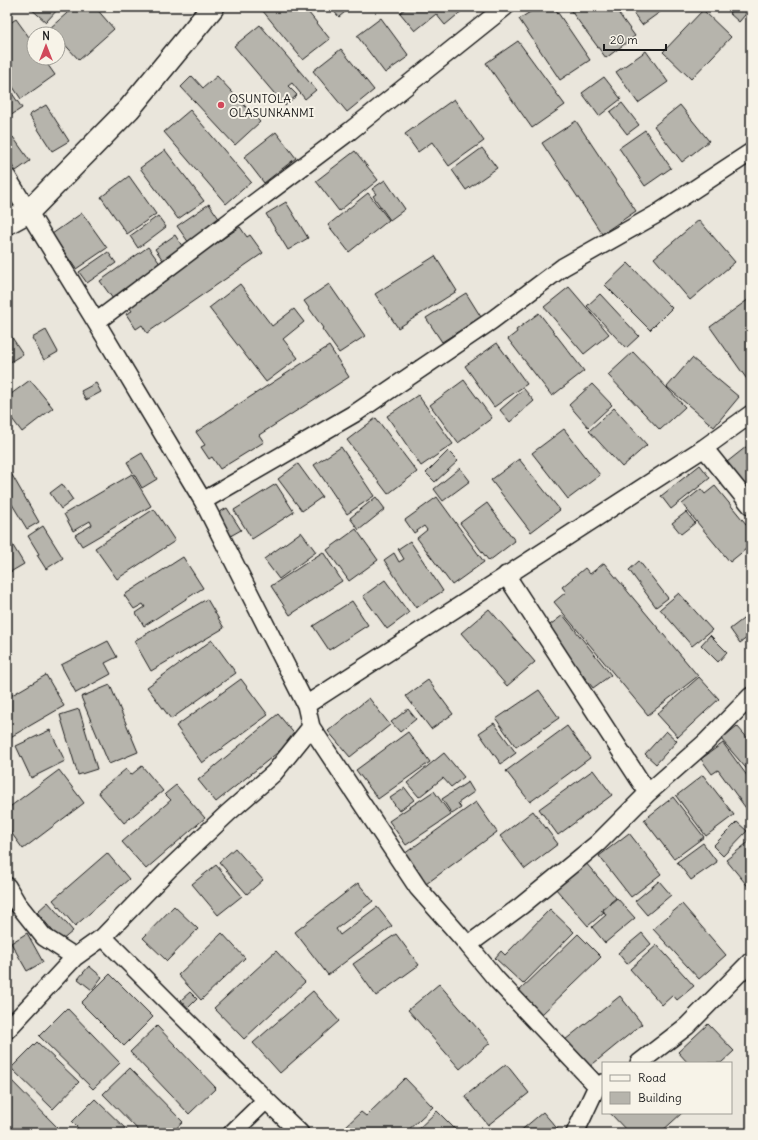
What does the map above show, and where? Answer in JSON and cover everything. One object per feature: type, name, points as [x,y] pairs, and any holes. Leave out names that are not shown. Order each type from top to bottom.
[{"type":"main road","points":[[7,222],[28,211],[129,109],[213,7]]},
{"type":"street","points":[[96,322],[350,131],[505,7]]},
{"type":"street","points":[[203,501],[357,412],[491,321],[563,267],[655,215],[751,152]]},
{"type":"street","points":[[7,177],[203,501],[306,705],[311,727],[418,888],[468,945],[496,980],[600,1084],[575,1133]]},
{"type":"street","points":[[306,705],[704,448],[751,414]]},
{"type":"street","points":[[704,448],[751,506]]},
{"type":"street","points":[[506,575],[648,793]]},
{"type":"street","points":[[468,945],[521,906],[598,843],[648,793],[706,742],[751,696]]},
{"type":"street","points":[[7,1030],[75,957],[103,936],[169,869],[228,813],[274,773],[311,727]]},
{"type":"street","points":[[7,886],[17,903],[44,936],[75,957]]},
{"type":"street","points":[[103,936],[300,1133]]},
{"type":"street","points":[[640,1062],[687,1026],[750,961]]},
{"type":"street","points":[[232,1133],[266,1100]]},
{"type":"building","points":[[29,7],[60,7],[46,22]]},
{"type":"building","points":[[74,7],[95,7],[114,29],[79,60],[66,46],[66,26],[52,26]]},
{"type":"building","points":[[265,7],[304,7],[330,39],[303,60],[262,10]]},
{"type":"building","points":[[330,7],[351,7],[339,17]]},
{"type":"building","points":[[407,7],[461,7],[463,10],[445,25],[436,14],[415,31],[400,13]]},
{"type":"building","points":[[538,7],[554,7],[590,60],[560,80],[519,19]]},
{"type":"building","points":[[568,7],[614,7],[635,36],[606,58]]},
{"type":"building","points":[[629,7],[667,7],[642,25]]},
{"type":"building","points":[[735,7],[751,8],[739,22],[729,13]]},
{"type":"building","points":[[703,10],[731,37],[691,79],[663,52]]},
{"type":"building","points":[[381,18],[409,56],[385,73],[357,36]]},
{"type":"building","points":[[16,19],[26,33],[26,66],[49,66],[55,75],[21,99],[7,78],[7,25]]},
{"type":"building","points":[[260,25],[316,90],[305,99],[292,83],[288,86],[297,95],[285,106],[234,46]]},
{"type":"building","points":[[518,41],[565,105],[532,128],[486,63]]},
{"type":"building","points":[[341,49],[374,90],[347,112],[313,71]]},
{"type":"building","points":[[646,51],[668,82],[638,103],[616,72]]},
{"type":"building","name":"OSUNTOLA OLASUNKANMI","points":[[192,76],[203,88],[217,76],[260,122],[235,145],[181,87]]},
{"type":"building","points":[[604,77],[621,99],[599,116],[582,93]]},
{"type":"building","points":[[7,86],[22,108],[7,118]]},
{"type":"building","points":[[454,99],[484,141],[449,166],[432,142],[418,152],[405,134]]},
{"type":"building","points":[[622,103],[639,125],[627,134],[610,112]]},
{"type":"building","points":[[46,105],[69,141],[52,151],[29,115]]},
{"type":"building","points":[[680,105],[709,141],[682,162],[654,126]]},
{"type":"building","points":[[190,110],[251,182],[226,204],[164,132]]},
{"type":"building","points":[[576,121],[636,211],[602,234],[542,143]]},
{"type":"building","points":[[645,130],[671,168],[645,186],[619,148]]},
{"type":"building","points":[[276,132],[296,158],[264,183],[244,157]]},
{"type":"building","points":[[13,137],[30,161],[16,171],[7,159],[7,140]]},
{"type":"building","points":[[482,148],[497,168],[466,190],[452,170]]},
{"type":"building","points":[[165,150],[204,201],[178,219],[140,168]]},
{"type":"building","points":[[355,151],[378,180],[339,211],[316,181]]},
{"type":"building","points":[[129,176],[156,214],[127,234],[101,197]]},
{"type":"building","points":[[385,180],[405,209],[390,220],[373,196],[376,194],[372,189]]},
{"type":"building","points":[[368,193],[389,220],[349,252],[328,225]]},
{"type":"building","points":[[286,202],[308,238],[288,250],[266,214]]},
{"type":"building","points":[[209,204],[220,220],[189,243],[177,226]]},
{"type":"building","points":[[82,213],[107,248],[76,269],[52,234]]},
{"type":"building","points":[[158,216],[166,227],[138,248],[130,236]]},
{"type":"building","points":[[699,220],[735,262],[690,300],[654,258]]},
{"type":"building","points":[[240,227],[247,237],[250,235],[263,253],[147,333],[142,325],[136,329],[126,314],[132,311],[127,304]]},
{"type":"building","points":[[175,235],[184,249],[165,263],[155,249]]},
{"type":"building","points":[[148,247],[161,265],[113,299],[100,281]]},
{"type":"building","points":[[108,252],[116,263],[87,283],[79,272]]},
{"type":"building","points":[[435,256],[457,291],[398,328],[375,294]]},
{"type":"building","points":[[628,263],[672,308],[650,330],[605,285]]},
{"type":"building","points":[[240,284],[272,326],[294,309],[304,322],[283,339],[298,358],[266,382],[209,308]]},
{"type":"building","points":[[329,284],[365,336],[339,353],[304,301]]},
{"type":"building","points":[[569,287],[609,334],[584,354],[544,307]]},
{"type":"building","points":[[466,293],[481,317],[442,342],[426,318]]},
{"type":"building","points":[[600,294],[639,336],[626,348],[587,306]]},
{"type":"building","points":[[749,299],[751,303],[751,385],[710,327]]},
{"type":"building","points":[[539,313],[584,371],[552,396],[508,339],[517,332],[516,330]]},
{"type":"building","points":[[7,330],[23,354],[7,364]]},
{"type":"building","points":[[46,330],[58,352],[44,360],[32,338]]},
{"type":"building","points":[[497,343],[527,384],[494,407],[465,366]]},
{"type":"building","points":[[329,346],[349,377],[259,435],[264,442],[220,469],[212,457],[209,459],[201,447],[205,445],[196,432]]},
{"type":"building","points":[[633,352],[685,407],[660,430],[608,375]]},
{"type":"building","points":[[692,358],[739,397],[714,427],[667,387]]},
{"type":"building","points":[[30,380],[53,408],[22,432],[7,412],[7,397]]},
{"type":"building","points":[[464,380],[492,418],[458,443],[430,405]]},
{"type":"building","points":[[96,383],[101,392],[86,400],[81,391]]},
{"type":"building","points":[[592,384],[612,405],[588,427],[569,405]]},
{"type":"building","points":[[524,389],[534,401],[510,422],[500,410]]},
{"type":"building","points":[[418,395],[453,444],[421,466],[387,416]]},
{"type":"building","points":[[614,408],[647,445],[622,467],[589,431]]},
{"type":"building","points":[[376,418],[417,472],[388,494],[347,440]]},
{"type":"building","points":[[564,429],[600,475],[568,499],[532,453]]},
{"type":"building","points":[[751,443],[751,492],[727,462]]},
{"type":"building","points":[[341,447],[374,496],[347,514],[314,465]]},
{"type":"building","points":[[448,451],[458,461],[435,482],[426,473]]},
{"type":"building","points":[[142,453],[157,479],[142,488],[127,462]]},
{"type":"building","points":[[519,459],[560,510],[531,532],[491,480]]},
{"type":"building","points":[[298,464],[322,497],[302,511],[278,479]]},
{"type":"building","points":[[700,465],[710,478],[671,509],[661,496]]},
{"type":"building","points":[[460,468],[470,481],[443,501],[434,489]]},
{"type":"building","points":[[132,474],[151,506],[82,546],[75,535],[92,525],[90,521],[73,531],[64,514]]},
{"type":"building","points":[[12,475],[39,522],[27,529],[7,496],[7,477]]},
{"type":"building","points":[[62,484],[73,500],[61,509],[50,493]]},
{"type":"building","points":[[276,484],[294,512],[252,539],[234,510]]},
{"type":"building","points":[[715,486],[751,530],[751,545],[730,562],[682,504],[701,489],[705,494]]},
{"type":"building","points":[[376,497],[385,509],[359,530],[350,518]]},
{"type":"building","points":[[437,497],[484,562],[452,585],[417,538],[427,530],[424,526],[414,533],[405,520]]},
{"type":"building","points":[[487,503],[515,541],[489,561],[460,523]]},
{"type":"building","points":[[227,508],[241,530],[225,539],[211,517]]},
{"type":"building","points":[[154,509],[175,541],[117,579],[95,548]]},
{"type":"building","points":[[686,512],[695,523],[681,534],[672,523]]},
{"type":"building","points":[[43,526],[63,558],[46,569],[28,536]]},
{"type":"building","points":[[356,529],[378,560],[349,581],[327,550]]},
{"type":"building","points":[[301,532],[316,552],[279,579],[264,559]]},
{"type":"building","points":[[7,536],[24,564],[7,574]]},
{"type":"building","points":[[410,541],[443,591],[416,608],[384,560],[394,553],[399,562],[404,559],[398,549]]},
{"type":"building","points":[[323,552],[342,581],[290,615],[271,586]]},
{"type":"building","points":[[183,557],[203,588],[144,626],[136,613],[145,607],[143,604],[134,609],[124,595]]},
{"type":"building","points":[[639,561],[668,598],[656,607],[629,570]]},
{"type":"building","points":[[604,563],[698,676],[648,715],[554,602],[566,592],[562,587],[585,568],[590,574]]},
{"type":"building","points":[[385,580],[409,613],[387,629],[363,596]]},
{"type":"building","points":[[679,593],[712,630],[692,646],[660,609]]},
{"type":"building","points":[[207,599],[224,628],[151,671],[134,641]]},
{"type":"building","points":[[352,601],[368,625],[329,650],[313,626]]},
{"type":"building","points":[[489,609],[535,662],[507,686],[461,633]]},
{"type":"building","points":[[751,613],[751,635],[740,643],[730,629]]},
{"type":"building","points":[[563,615],[611,675],[593,688],[546,628]]},
{"type":"building","points":[[710,635],[727,652],[718,662],[701,645]]},
{"type":"building","points":[[212,640],[236,673],[171,719],[147,687]]},
{"type":"building","points":[[108,641],[117,657],[105,663],[111,674],[76,693],[61,665]]},
{"type":"building","points":[[46,675],[64,706],[7,739],[7,698]]},
{"type":"building","points":[[699,677],[719,699],[678,737],[657,714]]},
{"type":"building","points":[[241,679],[268,715],[202,763],[176,726]]},
{"type":"building","points":[[428,680],[453,714],[431,729],[406,696]]},
{"type":"building","points":[[110,685],[138,752],[109,764],[81,697]]},
{"type":"building","points":[[539,690],[559,718],[516,747],[496,719]]},
{"type":"building","points":[[369,698],[390,725],[350,757],[328,731]]},
{"type":"building","points":[[79,709],[97,769],[78,775],[60,715]]},
{"type":"building","points":[[408,709],[416,719],[400,732],[391,722]]},
{"type":"building","points":[[278,714],[297,737],[216,802],[198,780]]},
{"type":"building","points":[[494,723],[516,753],[501,764],[479,733]]},
{"type":"building","points":[[567,726],[590,758],[530,802],[506,771]]},
{"type":"building","points":[[737,726],[751,742],[751,774],[721,739]]},
{"type":"building","points":[[50,730],[65,761],[31,778],[16,746]]},
{"type":"building","points":[[666,731],[677,741],[656,764],[645,754]]},
{"type":"building","points":[[408,732],[430,762],[378,799],[356,770]]},
{"type":"building","points":[[723,743],[751,781],[751,809],[748,811],[718,770],[712,774],[701,759]]},
{"type":"building","points":[[444,753],[464,777],[451,787],[443,778],[419,797],[407,783]]},
{"type":"building","points":[[142,766],[163,791],[124,823],[98,792],[126,769],[131,775]]},
{"type":"building","points":[[59,770],[84,803],[23,849],[7,827],[7,809]]},
{"type":"building","points":[[593,770],[612,795],[558,835],[539,809]]},
{"type":"building","points":[[703,775],[734,815],[706,836],[676,796]]},
{"type":"building","points":[[468,782],[474,792],[458,803],[461,808],[452,814],[442,799]]},
{"type":"building","points":[[176,785],[205,818],[146,869],[122,842],[171,800],[165,794]]},
{"type":"building","points":[[405,788],[414,800],[399,811],[390,798]]},
{"type":"building","points":[[434,791],[451,815],[406,845],[389,821]]},
{"type":"building","points":[[673,797],[704,837],[674,859],[644,820]]},
{"type":"building","points":[[476,802],[497,832],[426,884],[404,854]]},
{"type":"building","points":[[533,811],[558,844],[525,869],[500,836]]},
{"type":"building","points":[[737,822],[747,831],[723,856],[713,846]]},
{"type":"building","points":[[629,833],[661,874],[631,897],[599,856]]},
{"type":"building","points":[[751,840],[751,890],[726,860]]},
{"type":"building","points":[[703,843],[717,862],[691,880],[677,862]]},
{"type":"building","points":[[235,848],[263,880],[247,894],[219,862]]},
{"type":"building","points":[[107,853],[129,879],[75,926],[53,900]]},
{"type":"building","points":[[585,862],[616,898],[601,910],[604,912],[588,926],[555,888]]},
{"type":"building","points":[[216,865],[242,896],[218,915],[192,884]]},
{"type":"building","points":[[659,881],[671,895],[647,915],[635,901]]},
{"type":"building","points":[[358,883],[373,901],[336,929],[340,935],[377,907],[392,926],[328,975],[295,932]]},
{"type":"building","points":[[617,898],[635,918],[605,943],[592,927],[606,915],[603,910]]},
{"type":"building","points":[[48,902],[73,931],[61,941],[37,912]]},
{"type":"building","points":[[682,904],[726,955],[699,979],[653,929]]},
{"type":"building","points":[[174,906],[198,929],[167,961],[143,938]]},
{"type":"building","points":[[550,909],[574,932],[523,984],[495,958],[501,951],[505,955]]},
{"type":"building","points":[[27,933],[43,962],[27,971],[11,943]]},
{"type":"building","points":[[222,933],[245,958],[201,1000],[178,975]]},
{"type":"building","points":[[642,933],[651,944],[627,964],[618,953]]},
{"type":"building","points":[[396,934],[419,965],[376,996],[353,964]]},
{"type":"building","points":[[578,934],[601,957],[541,1015],[518,992]]},
{"type":"building","points":[[657,945],[694,986],[677,1000],[673,995],[662,1005],[630,969]]},
{"type":"building","points":[[276,951],[305,982],[244,1039],[214,1008]]},
{"type":"building","points":[[89,966],[102,977],[92,990],[78,979]]},
{"type":"building","points":[[110,974],[153,1017],[124,1046],[81,1003]]},
{"type":"building","points":[[439,984],[490,1043],[460,1069],[408,1010]]},
{"type":"building","points":[[313,991],[339,1021],[280,1073],[253,1043]]},
{"type":"building","points":[[190,992],[197,999],[188,1008],[181,1000]]},
{"type":"building","points":[[620,996],[642,1024],[588,1068],[565,1040]]},
{"type":"building","points":[[67,1008],[120,1063],[93,1089],[39,1036]]},
{"type":"building","points":[[708,1024],[734,1051],[722,1062],[687,1062],[678,1052]]},
{"type":"building","points":[[157,1026],[216,1088],[189,1114],[130,1052]]},
{"type":"building","points":[[37,1042],[79,1082],[53,1109],[11,1068]]},
{"type":"building","points":[[506,1064],[529,1093],[488,1125],[465,1096]]},
{"type":"building","points":[[130,1068],[183,1122],[171,1133],[141,1133],[103,1094]]},
{"type":"building","points":[[7,1076],[57,1127],[52,1133],[7,1133]]},
{"type":"building","points":[[405,1078],[433,1107],[405,1133],[351,1133],[345,1127],[361,1112],[366,1116]]},
{"type":"building","points":[[95,1099],[130,1133],[83,1133],[72,1122]]},
{"type":"building","points":[[437,1111],[459,1133],[414,1133]]},
{"type":"building","points":[[543,1112],[561,1133],[518,1133]]},
{"type":"building","points":[[611,1114],[681,1114],[660,1133],[629,1133]]},
{"type":"place","name":"OSUNTOLA OLASUNKANMI","points":[[221,105]]}]
